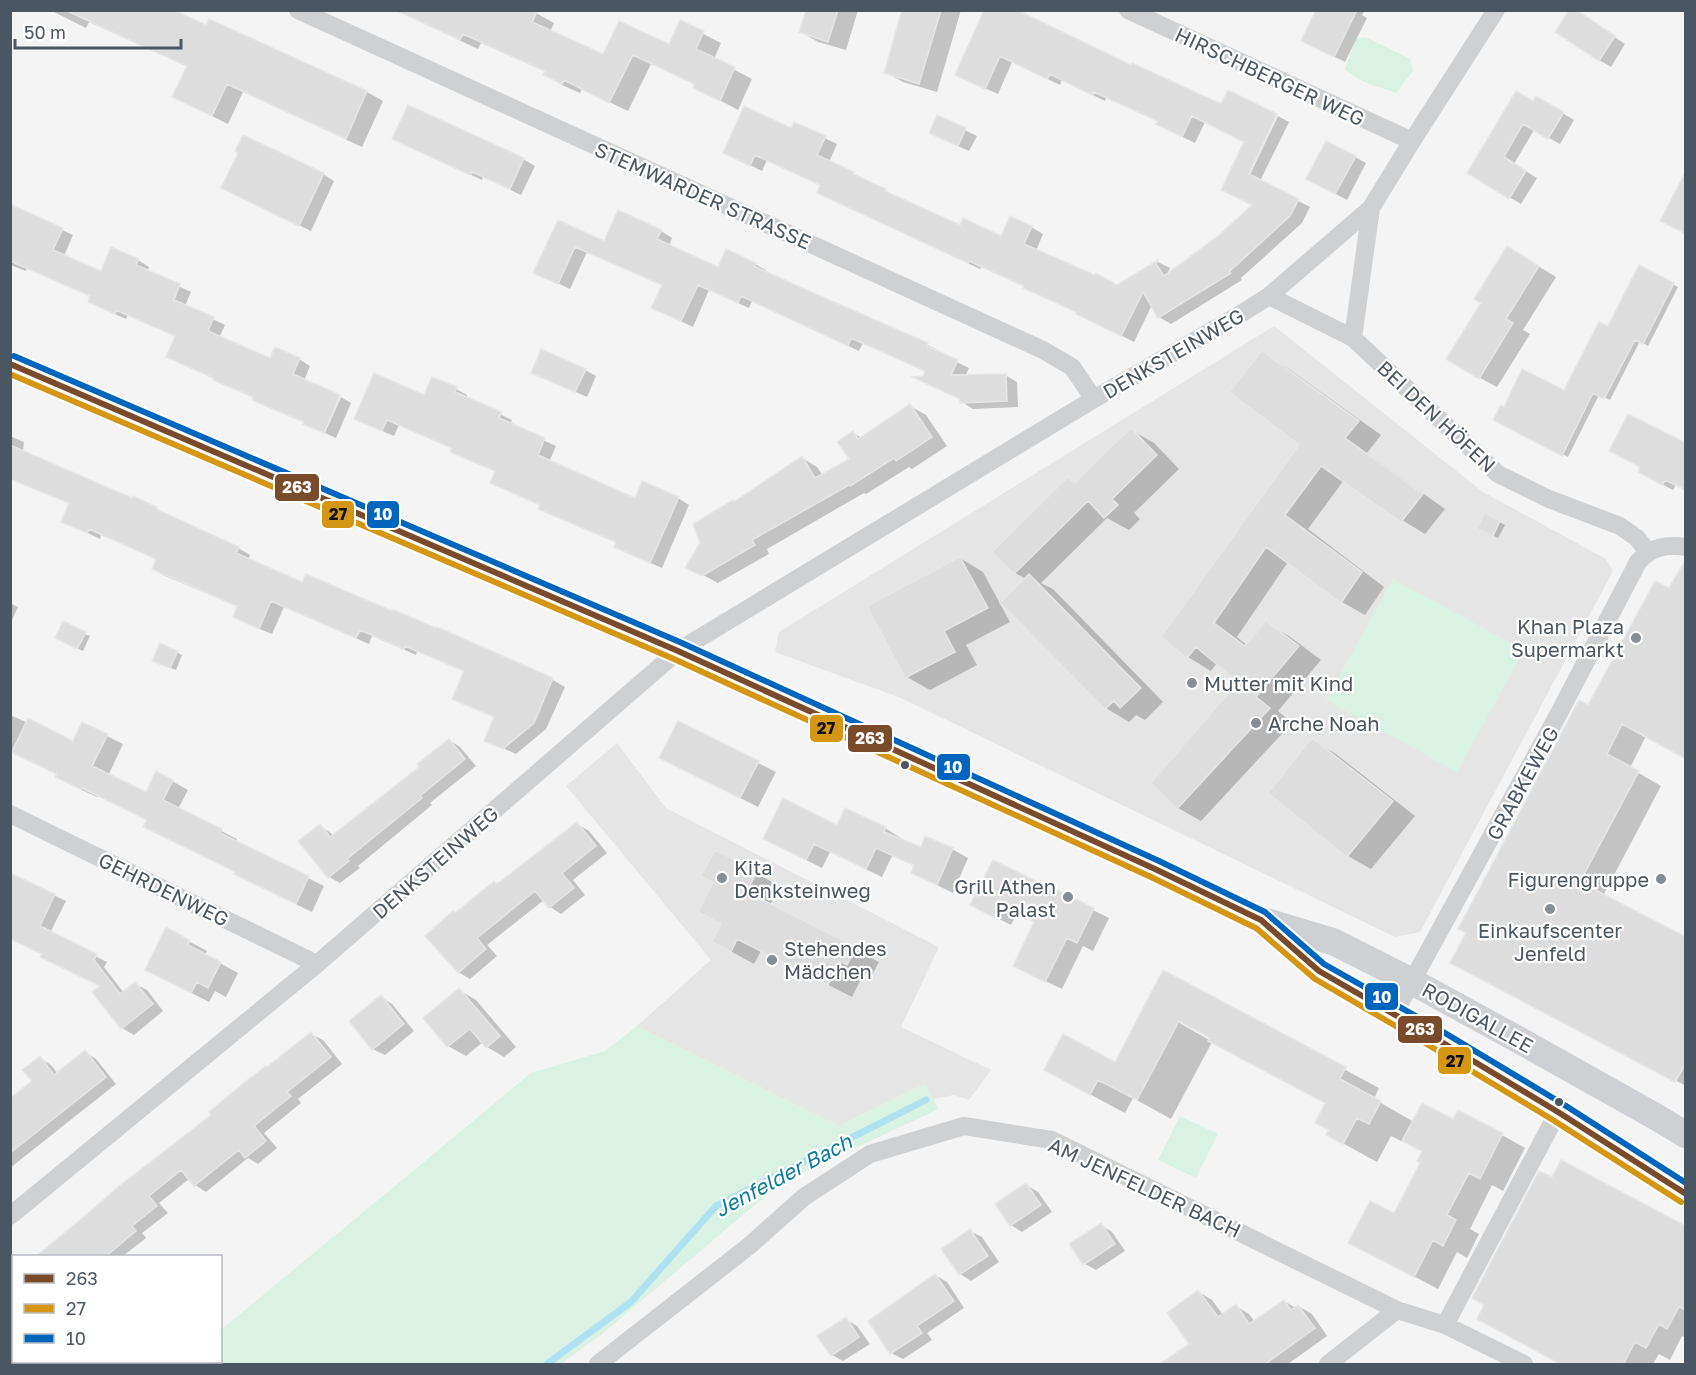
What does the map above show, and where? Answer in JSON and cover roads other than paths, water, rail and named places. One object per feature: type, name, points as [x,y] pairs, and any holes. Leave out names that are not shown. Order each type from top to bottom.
[{"type":"main road","name":"RODIGALLEE","points":[[10,364],[678,651],[1145,864],[1261,920],[1334,942],[1413,982],[1686,1135]]},
{"type":"main road","name":"RODIGALLEE","points":[[1261,920],[1319,970],[1558,1112],[1686,1194]]},
{"type":"street","name":"STEMWARDER STRASSE","points":[[298,10],[1043,350],[1072,367],[1094,399]]},
{"type":"street","name":"HIRSCHBERGER WEG","points":[[1128,10],[1412,141]]},
{"type":"street","name":"DENKSTEINWEG","points":[[10,1216],[317,964],[678,651],[1094,399],[1269,296],[1371,208],[1496,10]]},
{"type":"street","points":[[1353,338],[1371,208]]},
{"type":"street","name":"BEI DEN HÖFEN","points":[[1269,296],[1353,338],[1498,474],[1549,499],[1620,526],[1637,538],[1648,552]]},
{"type":"street","points":[[1648,552],[1660,547],[1675,545],[1686,547]]},
{"type":"street","name":"GRABKEWEG","points":[[1394,1014],[1558,715],[1638,562],[1648,552]]},
{"type":"street","name":"GEHRDENWEG","points":[[10,814],[317,964]]},
{"type":"street","points":[[1445,1325],[1558,1112]]},
{"type":"street","name":"AM JENFELDER BACH","points":[[598,1365],[749,1246],[804,1197],[870,1154],[964,1126],[1052,1140],[1397,1310],[1445,1325],[1524,1365]]},
{"type":"street","points":[[1328,1365],[1397,1310]]},
{"type":"waterway","name":"Jenfelder Bach","points":[[547,1364],[631,1302],[716,1206],[926,1100]]},
{"type":"place","name":"Khan Plaza Supermarkt","points":[[1636,638]]},
{"type":"place","name":"Mutter mit Kind","points":[[1192,683]]},
{"type":"place","name":"Arche Noah","points":[[1256,723]]},
{"type":"place","name":"Kita Denksteinweg","points":[[722,878]]},
{"type":"place","name":"Figurengruppe","points":[[1661,879]]},
{"type":"place","name":"Grill Athen Palast","points":[[1068,897]]},
{"type":"place","name":"Einkaufscenter Jenfeld","points":[[1550,909]]},
{"type":"place","name":"Stehendes Mädchen","points":[[772,960]]}]
